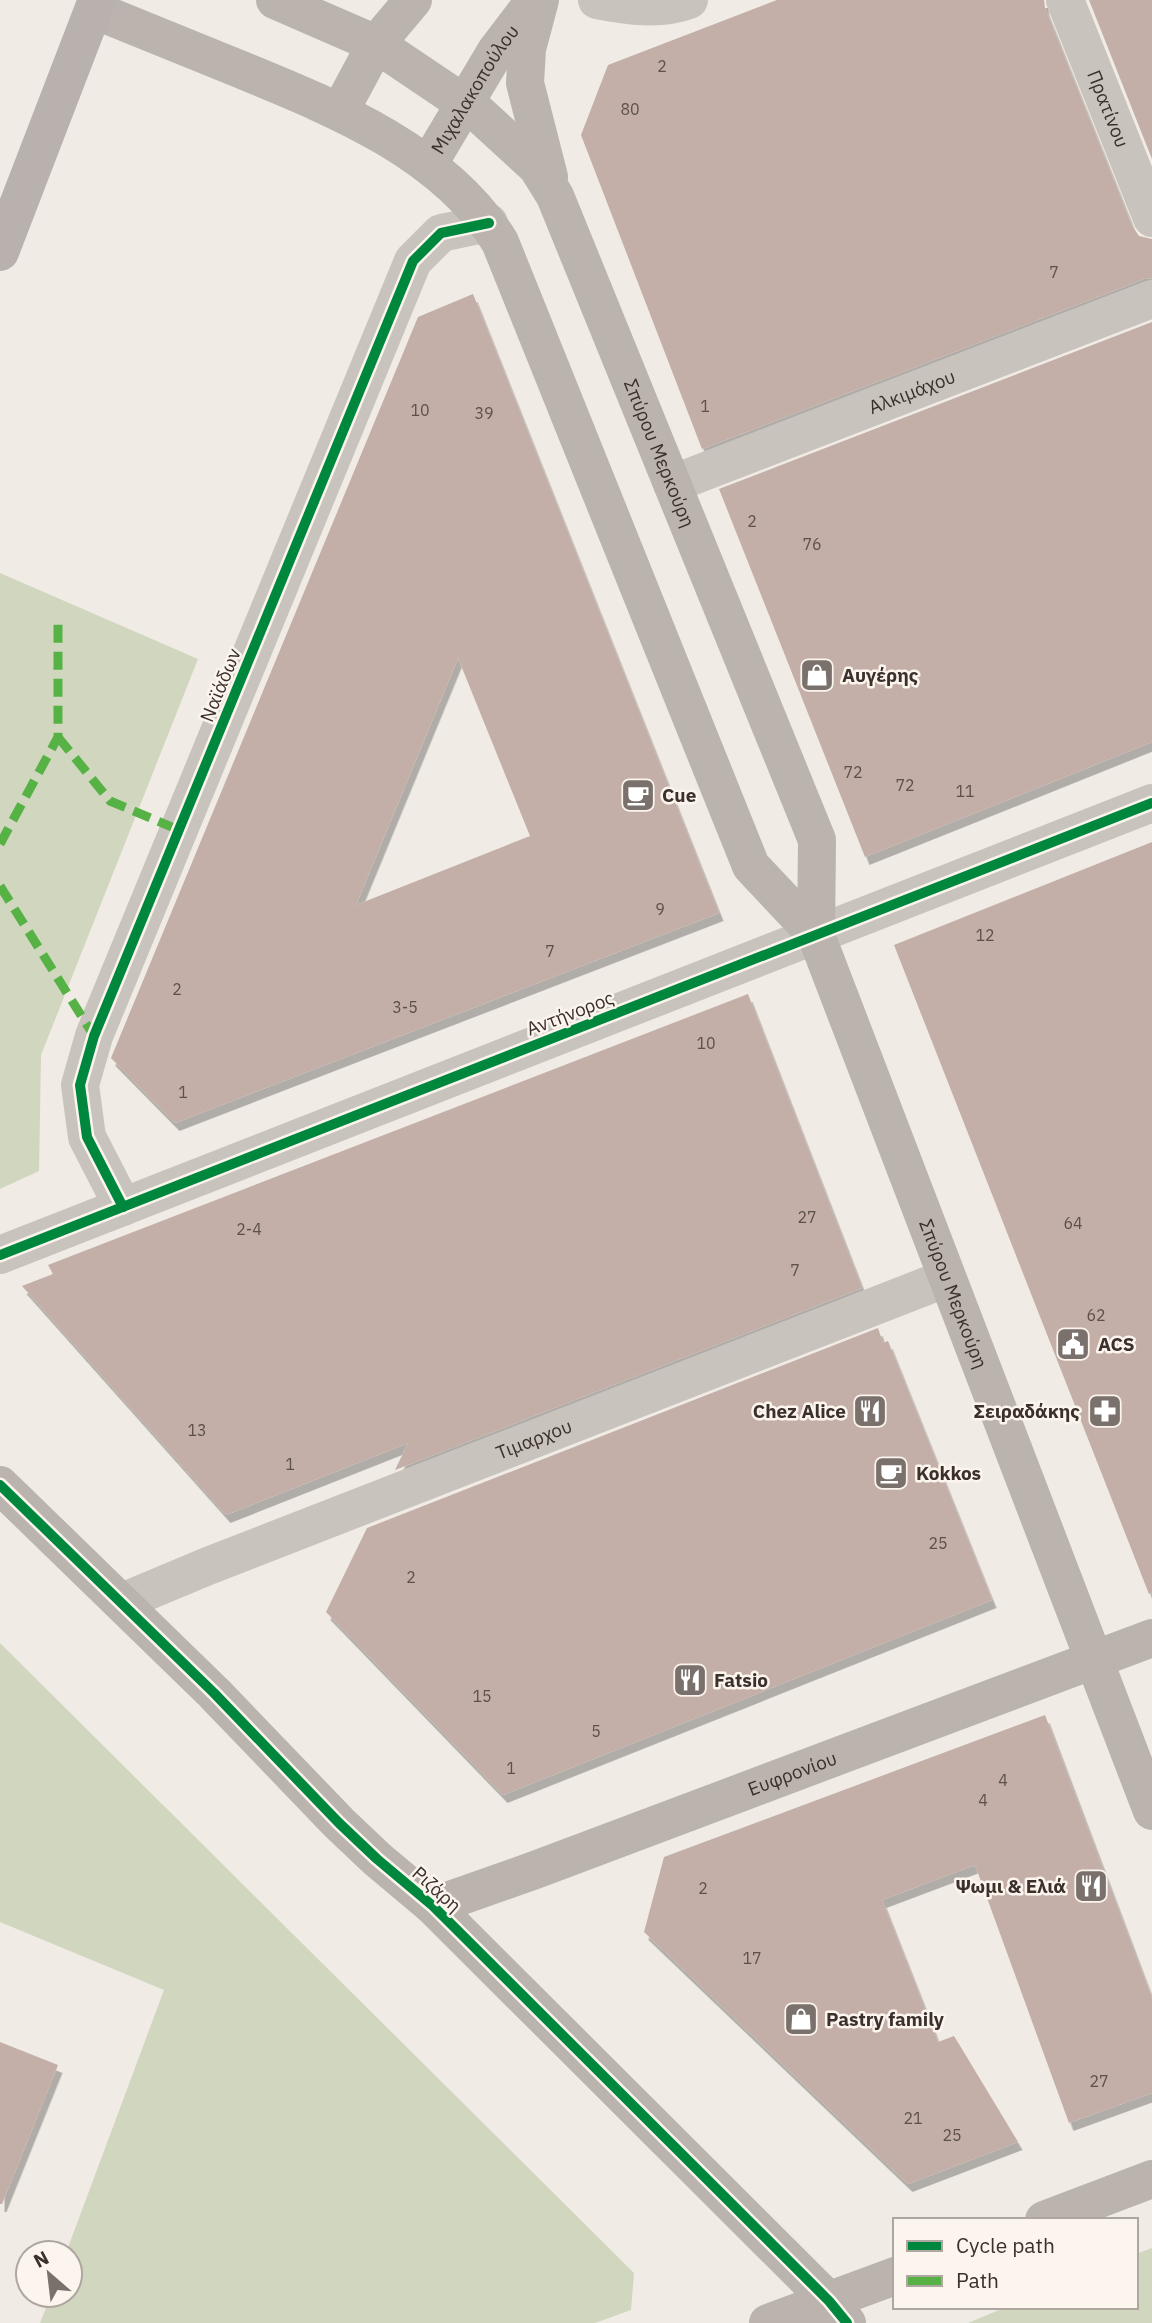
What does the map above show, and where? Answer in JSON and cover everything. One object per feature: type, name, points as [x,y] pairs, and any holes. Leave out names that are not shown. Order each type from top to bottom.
[{"type":"main road","points":[[275,0],[376,44]]},
{"type":"main road","points":[[340,111],[376,44],[413,0]]},
{"type":"main road","points":[[538,0],[527,49],[524,83],[555,196]]},
{"type":"main road","name":"Μιχαλακοπούλου","points":[[96,5],[340,111],[428,165],[496,51],[538,0]]},
{"type":"main road","points":[[0,252],[96,5]]},
{"type":"main road","name":"Σπύρου Μερκούρη","points":[[376,44],[464,103],[521,150],[537,167],[555,196],[817,840],[816,935],[1152,1811]]},
{"type":"main road","name":"Σπύρου Μερκούρη","points":[[428,165],[471,203],[489,223],[500,242],[751,866],[816,935]]},
{"type":"main road","name":"Ριζάρη","points":[[0,1485],[214,1693],[349,1832],[433,1906],[838,2312]]},
{"type":"main road","name":"Ευφρονίου","points":[[433,1906],[1152,1638]]},
{"type":"main road","points":[[1049,2218],[1152,2179]]},
{"type":"main road","points":[[768,2323],[838,2312],[893,2277]]},
{"type":"street","points":[[597,0],[631,6],[674,6],[689,0]]},
{"type":"street","name":"Πρατίνου","points":[[1065,0],[1152,218]]},
{"type":"street","name":"Ναϊάδων","points":[[123,1207],[87,1137],[80,1085],[94,1036],[412,261],[441,233],[489,223]]},
{"type":"street","name":"Αλκιμάχου","points":[[672,484],[1152,299]]},
{"type":"street","name":"Αντήνορος","points":[[0,1255],[1152,803]]},
{"type":"street","name":"Τιμαρχου","points":[[122,1602],[947,1278]]},
{"type":"green space","points":[[0,573],[198,659],[41,1055],[39,1171],[0,1189]]},
{"type":"green space","points":[[0,1643],[634,2273],[631,2310],[595,2323],[40,2323],[46,2309],[84,2309],[84,2239],[71,2239],[164,1990],[0,1922]]},
{"type":"green space","points":[[1152,2248],[1152,2323],[968,2323],[1001,2309],[1138,2309],[1138,2253]]},
{"type":"building","points":[[777,0],[1044,0],[1132,226],[1139,236],[1152,239],[1152,278],[702,449],[581,135],[608,65]]},
{"type":"building","points":[[1089,0],[1152,0],[1152,159]]},
{"type":"building","points":[[473,294],[719,913],[175,1123],[111,1058],[418,317]],"holes":[[[458,658],[530,836],[356,905]]]},
{"type":"building","points":[[1152,322],[1152,742],[865,857],[719,489]]},
{"type":"building","points":[[1152,842],[1152,1593],[1149,1594],[894,945]]},
{"type":"building","points":[[748,994],[862,1288],[395,1470],[408,1443],[226,1515],[22,1286],[53,1274],[48,1265]]},
{"type":"building","points":[[878,1328],[883,1343],[888,1341],[992,1600],[503,1795],[326,1612],[367,1528]]},
{"type":"building","points":[[1045,1715],[1152,1999],[1152,2093],[1069,2123],[975,1865],[882,1900],[938,2042],[954,2036],[1018,2142],[908,2184],[644,1932],[664,1857]]},
{"type":"building","points":[[0,2042],[58,2065],[2,2204],[0,2204]]},
{"type":"marked path","points":[[0,844],[58,737],[58,618]]},
{"type":"marked path","points":[[58,737],[110,801],[179,830]]},
{"type":"marked path","points":[[0,886],[94,1036]]},
{"type":"cycle path","points":[[123,1207],[87,1137],[80,1085],[94,1036],[413,261],[441,233],[489,223]]},
{"type":"cycle path","points":[[0,1255],[1152,803]]},
{"type":"cycle path","points":[[0,1485],[214,1693],[339,1823],[433,1906],[829,2301],[847,2323]]},
{"type":"place","name":"Αυγέρης","points":[[817,675]]},
{"type":"place","name":"Cue","points":[[638,795]]},
{"type":"place","name":"ACS","points":[[1073,1344]]},
{"type":"place","name":"Chez Alice","points":[[870,1411]]},
{"type":"place","name":"Σειραδάκης","points":[[1105,1411]]},
{"type":"place","name":"Kokkos","points":[[891,1473]]},
{"type":"place","name":"Fatsio","points":[[690,1680]]},
{"type":"place","name":"Ψωμι & Ελιά","points":[[1091,1886]]},
{"type":"place","name":"Pastry family","points":[[801,2019]]}]
